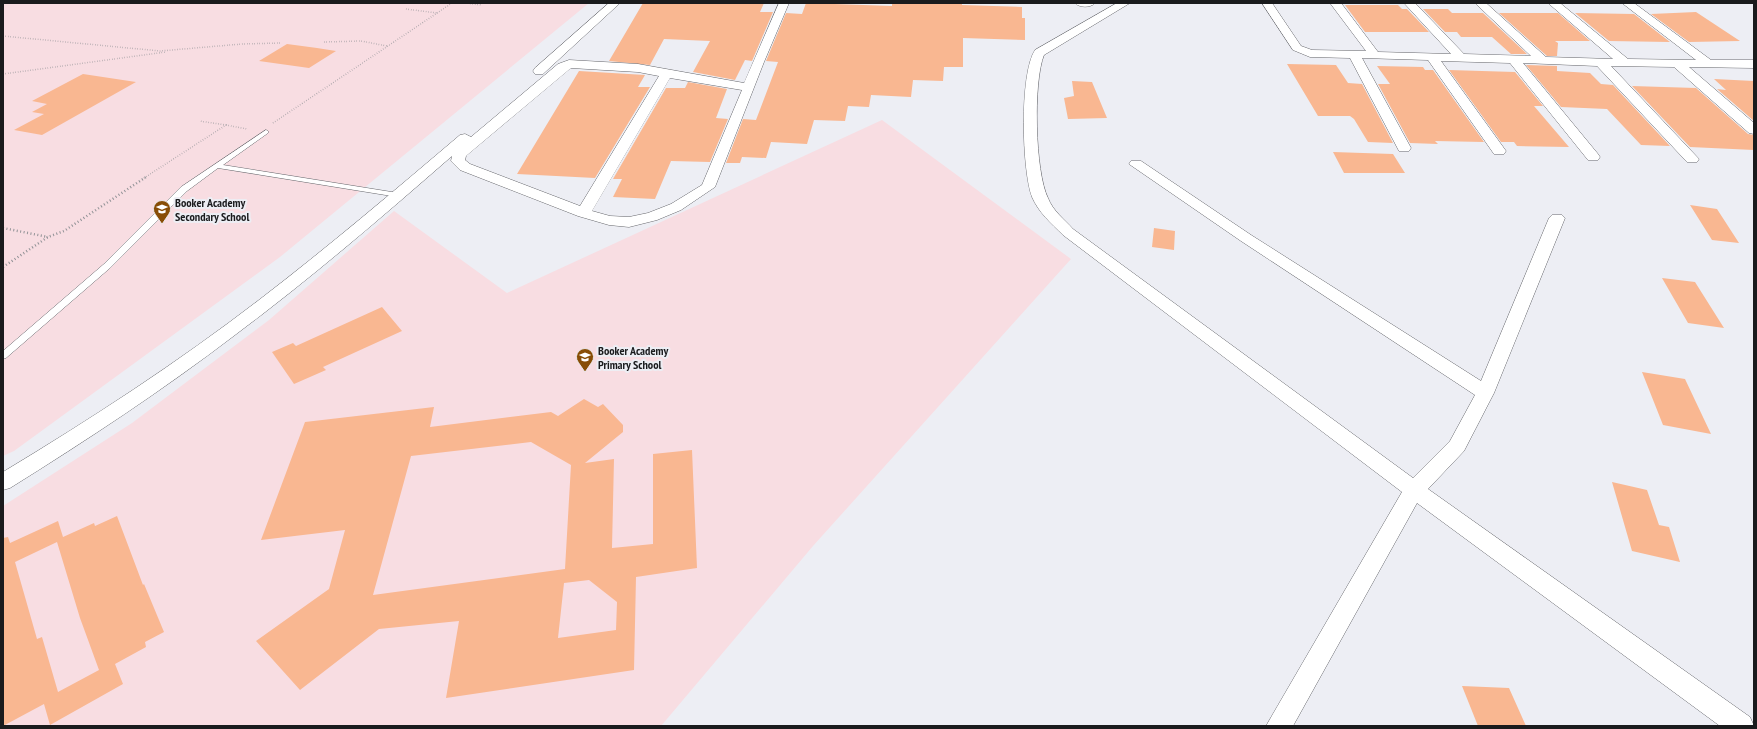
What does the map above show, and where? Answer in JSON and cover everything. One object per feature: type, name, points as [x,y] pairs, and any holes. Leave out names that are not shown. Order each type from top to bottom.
[{"type":"street","points":[[3,482],[120,409],[196,356],[272,297],[398,195],[616,3]]},
{"type":"street","points":[[749,88],[619,66],[567,64],[459,155],[458,161],[465,167],[583,213],[609,220],[629,222],[652,217],[676,207],[708,187],[749,88],[758,62],[784,3]]},
{"type":"street","points":[[1080,3],[1090,3]]},
{"type":"street","points":[[1125,3],[1039,54],[1036,60],[1031,83],[1032,164],[1034,182],[1047,211],[1068,232],[1414,490],[1741,726]]},
{"type":"street","points":[[1267,3],[1300,50],[1375,56],[1601,63],[1754,64]]},
{"type":"street","points":[[1335,3],[1375,56]]},
{"type":"street","points":[[1409,3],[1462,58]]},
{"type":"street","points":[[1480,3],[1543,61]]},
{"type":"street","points":[[1553,3],[1625,63]]},
{"type":"street","points":[[1627,3],[1709,64]]},
{"type":"street","points":[[1354,55],[1404,148]]},
{"type":"street","points":[[1432,57],[1499,151]]},
{"type":"street","points":[[1514,60],[1593,156]]},
{"type":"street","points":[[1601,63],[1692,158]]},
{"type":"street","points":[[1678,64],[1754,130]]},
{"type":"street","points":[[583,213],[667,73]]},
{"type":"street","points":[[1136,164],[1246,238],[1484,393]]},
{"type":"street","points":[[1279,726],[1414,490],[1457,446],[1484,393],[1558,218]]},
{"type":"lane","points":[[3,356],[107,266],[184,190],[266,130]]},
{"type":"lane","points":[[223,151],[234,153]]},
{"type":"lane","points":[[216,166],[398,195]]},
{"type":"path","points":[[266,130],[452,3]]},
{"type":"path","points":[[465,3],[482,5]]},
{"type":"path","points":[[406,9],[437,13]]},
{"type":"path","points":[[3,36],[134,50],[182,50]]},
{"type":"path","points":[[324,42],[361,42],[388,46]]},
{"type":"path","points":[[3,74],[182,50],[242,44],[281,43]]},
{"type":"path","points":[[198,120],[253,130]]},
{"type":"path","points":[[3,267],[48,237],[64,231],[226,125]]},
{"type":"path","points":[[3,228],[48,237]]},
{"type":"shaded area","name":"Booker Academy Secondary School","points":[[3,3],[589,3],[280,257],[14,451],[3,456]]},
{"type":"shaded area","name":"Booker Academy Primary School","points":[[882,120],[1071,259],[813,546],[661,726],[3,726],[3,506],[132,423],[269,320],[394,211],[507,293]]},
{"type":"building","points":[[643,3],[764,3],[760,12],[773,12],[752,61],[745,60],[735,80],[693,72],[710,41],[664,39],[650,65],[609,61]]},
{"type":"building","points":[[806,3],[892,6],[892,3],[962,3],[962,5],[1022,7],[1022,18],[1025,18],[1025,40],[963,38],[963,67],[944,67],[943,81],[913,80],[911,97],[871,95],[869,107],[848,106],[845,121],[814,120],[807,144],[771,142],[766,158],[742,157],[740,163],[726,163],[743,119],[756,120],[778,62],[766,61],[786,13],[802,14]]},
{"type":"building","points":[[1345,5],[1398,5],[1402,9],[1407,9],[1429,32],[1365,32]]},
{"type":"building","points":[[1423,9],[1448,9],[1452,13],[1483,13],[1527,54],[1511,54],[1492,37],[1461,37],[1457,32],[1445,32]]},
{"type":"building","points":[[1696,12],[1740,41],[1689,42],[1651,14]]},
{"type":"building","points":[[1499,13],[1558,13],[1590,41],[1555,41],[1558,43],[1557,56],[1547,56]]},
{"type":"building","points":[[1575,13],[1634,14],[1670,42],[1609,41]]},
{"type":"building","points":[[287,44],[336,51],[309,68],[259,61]]},
{"type":"building","points":[[1287,64],[1336,65],[1348,83],[1362,84],[1393,143],[1368,142],[1354,119],[1350,116],[1318,116]]},
{"type":"building","points":[[1526,65],[1557,66],[1557,71],[1590,73],[1601,84],[1613,85],[1670,146],[1641,145],[1607,109],[1561,107]]},
{"type":"building","points":[[1377,66],[1423,67],[1425,70],[1433,70],[1484,142],[1435,141],[1438,144],[1410,143],[1378,84],[1390,84]]},
{"type":"building","points":[[1449,70],[1515,72],[1543,106],[1534,106],[1569,147],[1517,146],[1514,142],[1501,142]]},
{"type":"building","points":[[579,71],[645,75],[638,87],[650,87],[595,178],[517,174]]},
{"type":"building","points":[[83,74],[136,82],[42,135],[14,130],[44,114],[32,112],[47,104],[32,101]]},
{"type":"building","points":[[1714,79],[1754,81],[1754,121],[1717,89],[1726,90]]},
{"type":"building","points":[[1072,81],[1092,82],[1107,118],[1068,119],[1064,98],[1074,96]]},
{"type":"building","points":[[688,82],[727,89],[716,118],[728,119],[710,162],[671,161],[655,199],[613,197],[622,179],[613,179],[666,88],[685,88]]},
{"type":"building","points":[[1632,86],[1696,88],[1748,134],[1754,135],[1754,150],[1690,147]]},
{"type":"building","points":[[1333,152],[1393,154],[1405,173],[1344,173]]},
{"type":"building","points":[[1690,205],[1717,209],[1739,243],[1712,240]]},
{"type":"building","points":[[1154,228],[1175,231],[1174,250],[1152,247]]},
{"type":"building","points":[[1662,278],[1695,282],[1724,328],[1688,323]]},
{"type":"building","points":[[382,307],[402,331],[323,367],[326,370],[294,384],[272,352],[293,343],[296,346]]},
{"type":"building","points":[[1642,372],[1685,379],[1711,434],[1663,425]]},
{"type":"building","points":[[584,399],[598,407],[603,404],[623,425],[623,432],[585,463],[614,459],[612,548],[653,544],[653,454],[692,450],[697,568],[636,577],[634,670],[446,698],[459,621],[379,629],[300,690],[256,641],[329,589],[345,530],[261,540],[305,422],[434,407],[430,427],[551,412],[558,416]],"holes":[[[531,442],[571,465],[565,569],[373,595],[411,456]],[[589,580],[617,602],[616,630],[558,638],[564,583]]]},
{"type":"building","points":[[1612,482],[1647,490],[1659,525],[1669,527],[1680,562],[1632,551]]},
{"type":"building","points":[[117,516],[143,585],[144,584],[164,632],[145,642],[146,647],[115,664],[123,684],[50,725],[44,704],[3,726],[3,538],[8,537],[10,543],[58,521],[63,537],[94,523],[95,526]],"holes":[[[57,542],[80,618],[99,670],[58,692],[42,637],[37,639],[15,562]]]},
{"type":"building","points":[[1462,686],[1509,688],[1526,726],[1478,726]]},
{"type":"place","name":"Booker Academy Secondary School","points":[[162,224]]},
{"type":"place","name":"Booker Academy Primary School","points":[[585,372]]}]
